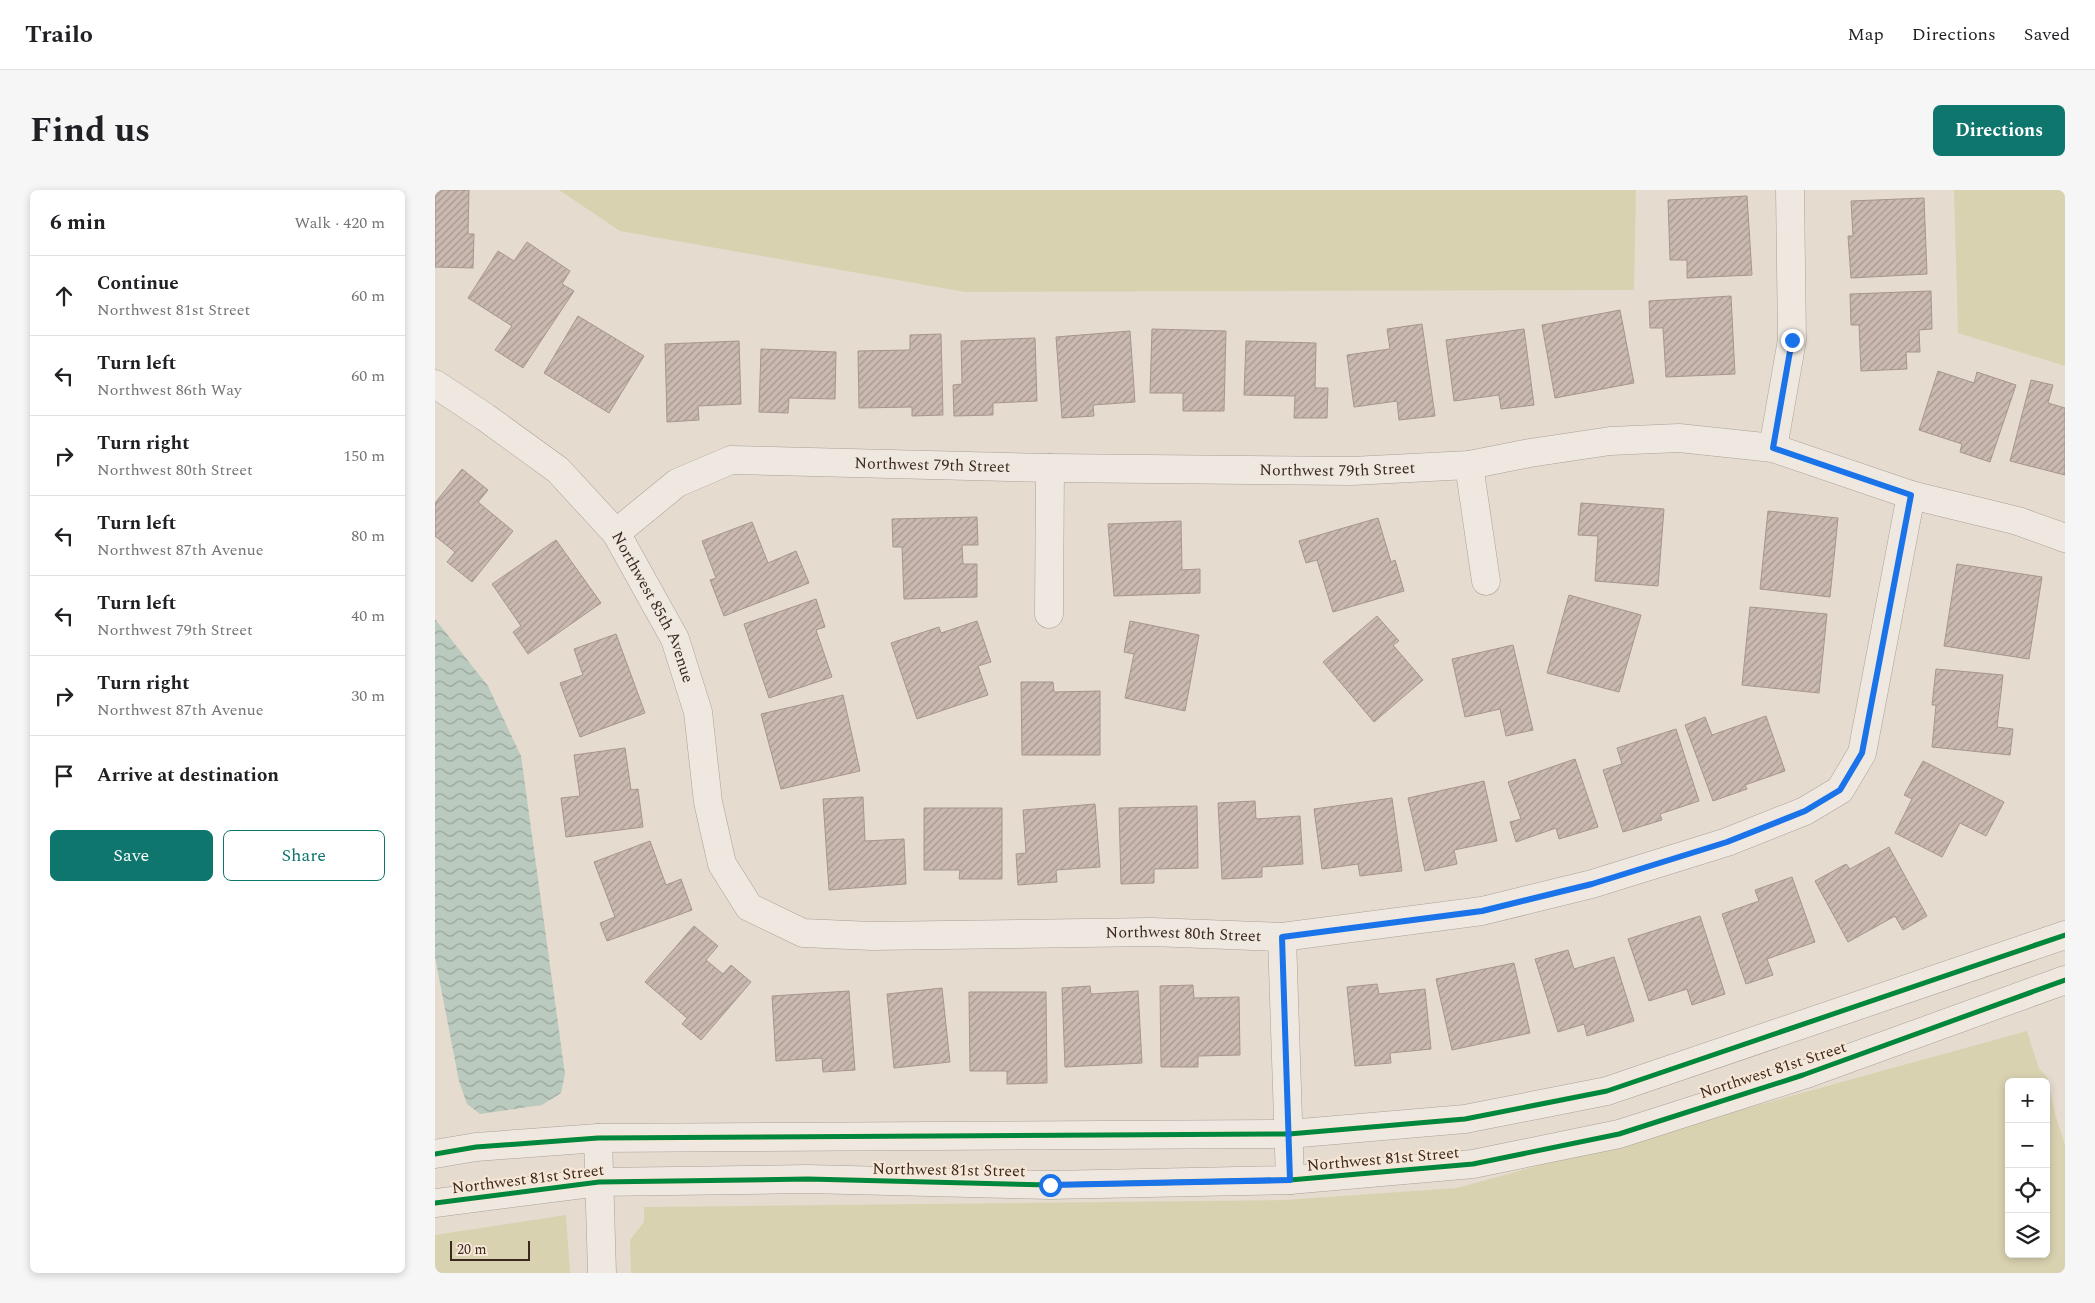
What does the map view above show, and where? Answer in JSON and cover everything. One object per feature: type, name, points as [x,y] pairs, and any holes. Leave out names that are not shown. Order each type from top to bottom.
[{"type":"street","points":[[1773,448],[1792,340],[1790,190]]},
{"type":"street","name":"Northwest 85th Avenue","points":[[435,384],[485,416],[558,470],[616,533],[675,640],[698,712],[708,802],[723,864],[749,906]]},
{"type":"street","name":"Northwest 79th Street","points":[[616,533],[677,483],[731,460],[1050,468],[1353,471],[1469,465],[1530,453],[1610,442],[1679,438],[1773,448],[1911,495],[2018,522],[2065,538]]},
{"type":"street","points":[[1469,465],[1486,581]]},
{"type":"street","points":[[1049,614],[1050,468]]},
{"type":"street","name":"Northwest 80th Street","points":[[749,906],[803,933],[872,936],[1152,932],[1282,937],[1482,911],[1592,884],[1727,842],[1805,811],[1840,790],[1862,753],[1911,495]]},
{"type":"street","name":"Northwest 81st Street","points":[[435,1154],[476,1147],[598,1138],[1289,1134],[1465,1119],[1607,1091],[2065,935]]},
{"type":"street","points":[[1282,937],[1290,1180]]},
{"type":"street","name":"Northwest 81st Street","points":[[435,1203],[599,1182],[808,1179],[1050,1185],[1290,1180],[1473,1164],[1619,1134],[1803,1075],[2065,980]]},
{"type":"street","points":[[598,1138],[602,1273]]},
{"type":"shaded area","points":[[559,190],[1636,190],[1634,290],[965,292],[620,231]]},
{"type":"shaded area","points":[[1954,190],[2065,190],[2065,366],[1958,333]]},
{"type":"shaded area","points":[[2027,1031],[2039,1069],[2047,1078],[2005,1078],[2005,1258],[2050,1258],[2050,1090],[2065,1145],[2065,1273],[631,1273],[630,1240],[644,1222],[644,1207],[1284,1200],[1457,1188]]},
{"type":"shaded area","points":[[566,1215],[570,1273],[435,1273],[435,1235]]},
{"type":"water","points":[[435,619],[488,686],[521,756],[565,1074],[561,1093],[542,1105],[480,1114],[467,1104],[459,1081],[435,957]]},
{"type":"building","points":[[435,190],[469,190],[468,234],[474,234],[473,268],[435,267]]},
{"type":"building","points":[[1747,196],[1752,275],[1687,278],[1687,260],[1670,260],[1668,200]]},
{"type":"building","points":[[1924,198],[1927,274],[1851,278],[1848,236],[1853,236],[1851,201]]},
{"type":"building","points":[[527,242],[570,271],[562,284],[574,291],[523,368],[495,350],[512,326],[468,298],[498,251],[514,261]]},
{"type":"building","points":[[1931,291],[1932,329],[1919,330],[1920,352],[1906,352],[1907,369],[1861,371],[1859,325],[1851,325],[1850,294]]},
{"type":"building","points":[[1731,296],[1735,374],[1666,377],[1663,328],[1650,328],[1649,301]]},
{"type":"building","points":[[1620,310],[1634,383],[1555,398],[1542,325]]},
{"type":"building","points":[[578,316],[644,356],[609,413],[544,373]]},
{"type":"building","points":[[1422,324],[1435,416],[1399,420],[1397,401],[1354,407],[1347,355],[1390,349],[1387,329]]},
{"type":"building","points":[[1152,329],[1226,331],[1224,411],[1183,411],[1183,393],[1150,393]]},
{"type":"building","points":[[1524,329],[1534,405],[1501,409],[1499,395],[1454,401],[1446,340]]},
{"type":"building","points":[[1130,331],[1135,402],[1093,405],[1094,416],[1062,418],[1056,337]]},
{"type":"building","points":[[941,334],[943,415],[912,416],[912,407],[859,408],[858,351],[910,350],[910,335]]},
{"type":"building","points":[[1035,338],[1037,401],[993,403],[993,415],[954,416],[953,385],[962,384],[961,341]]},
{"type":"building","points":[[739,341],[741,404],[698,406],[699,420],[667,422],[665,344]]},
{"type":"building","points":[[1246,341],[1316,343],[1315,388],[1328,388],[1327,418],[1294,418],[1295,396],[1244,395]]},
{"type":"building","points":[[761,349],[836,352],[835,399],[789,398],[788,413],[759,412]]},
{"type":"building","points":[[1938,371],[1974,383],[1977,372],[2016,385],[1990,462],[1960,452],[1962,444],[1919,430]]},
{"type":"building","points":[[2031,380],[2053,385],[2048,403],[2065,408],[2065,475],[2010,461]]},
{"type":"building","points":[[462,469],[488,490],[478,502],[513,531],[472,582],[447,562],[455,552],[435,536],[435,503]]},
{"type":"building","points":[[1581,503],[1664,509],[1658,586],[1595,581],[1598,536],[1578,535]]},
{"type":"building","points":[[1768,511],[1838,518],[1830,597],[1760,589]]},
{"type":"building","points":[[977,517],[978,545],[962,545],[963,564],[977,564],[977,597],[904,599],[902,547],[893,547],[892,519]]},
{"type":"building","points":[[1378,518],[1391,562],[1395,560],[1404,591],[1333,612],[1317,560],[1306,563],[1299,541]]},
{"type":"building","points":[[1181,521],[1182,570],[1200,569],[1200,593],[1114,596],[1108,524]]},
{"type":"building","points":[[752,522],[768,563],[796,551],[809,583],[724,616],[710,580],[716,578],[702,541]]},
{"type":"building","points":[[556,540],[601,603],[528,654],[513,632],[521,626],[492,584]]},
{"type":"building","points":[[1957,564],[2042,577],[2029,659],[1944,646]]},
{"type":"building","points":[[1569,595],[1641,615],[1619,692],[1547,673]]},
{"type":"building","points":[[816,599],[825,627],[816,630],[832,677],[769,698],[744,624]]},
{"type":"building","points":[[1750,607],[1827,614],[1819,693],[1742,685]]},
{"type":"building","points":[[1377,616],[1399,641],[1393,645],[1423,680],[1374,722],[1323,662]]},
{"type":"building","points":[[977,621],[991,662],[978,666],[988,695],[917,719],[891,643],[939,627],[941,633]]},
{"type":"building","points":[[1130,621],[1199,635],[1185,711],[1125,698],[1134,654],[1124,652]]},
{"type":"building","points":[[616,634],[645,713],[580,737],[560,683],[583,675],[574,649]]},
{"type":"building","points":[[1513,645],[1533,730],[1506,736],[1500,709],[1465,717],[1452,659]]},
{"type":"building","points":[[1936,669],[2003,675],[1997,727],[2013,729],[2010,755],[1932,747],[1936,705],[1932,705]]},
{"type":"building","points":[[1021,682],[1053,682],[1054,692],[1100,691],[1100,755],[1022,755]]},
{"type":"building","points":[[843,695],[860,771],[781,789],[761,714]]},
{"type":"building","points":[[1766,716],[1785,771],[1745,785],[1747,789],[1713,801],[1685,725],[1705,717],[1712,735]]},
{"type":"building","points":[[1676,729],[1699,801],[1660,814],[1662,820],[1623,832],[1603,770],[1622,764],[1617,748]]},
{"type":"building","points":[[625,748],[631,790],[638,789],[643,827],[566,837],[561,798],[580,796],[574,755]]},
{"type":"building","points":[[1575,759],[1598,827],[1559,839],[1556,828],[1516,842],[1510,822],[1521,819],[1508,782]]},
{"type":"building","points":[[1923,761],[2004,802],[1986,836],[1960,823],[1942,857],[1895,833],[1912,799],[1904,795]]},
{"type":"building","points":[[1484,781],[1497,841],[1454,850],[1457,864],[1425,871],[1408,798]]},
{"type":"building","points":[[863,797],[865,841],[904,839],[906,884],[829,890],[823,799]]},
{"type":"building","points":[[1392,798],[1402,871],[1360,876],[1358,864],[1322,869],[1314,809]]},
{"type":"building","points":[[1255,801],[1256,819],[1300,816],[1303,864],[1262,867],[1262,877],[1222,879],[1218,803]]},
{"type":"building","points":[[1095,804],[1100,867],[1056,870],[1057,882],[1018,885],[1016,854],[1026,853],[1023,810]]},
{"type":"building","points":[[1197,806],[1198,868],[1154,869],[1154,883],[1121,884],[1119,808]]},
{"type":"building","points":[[924,808],[1002,808],[1002,879],[959,879],[960,870],[924,870]]},
{"type":"building","points":[[650,841],[666,885],[681,879],[692,910],[607,941],[600,923],[615,917],[594,862]]},
{"type":"building","points":[[1889,847],[1927,916],[1903,930],[1895,916],[1848,942],[1815,881],[1846,864],[1850,869]]},
{"type":"building","points":[[1792,877],[1815,942],[1767,959],[1773,975],[1746,984],[1722,914],[1759,901],[1755,890]]},
{"type":"building","points":[[1700,916],[1725,994],[1692,1005],[1687,989],[1649,1001],[1628,939]]},
{"type":"building","points":[[694,926],[718,946],[706,960],[723,974],[731,965],[751,982],[701,1040],[682,1024],[687,1018],[645,982]]},
{"type":"building","points":[[1568,950],[1574,969],[1614,957],[1634,1021],[1587,1036],[1584,1024],[1558,1032],[1535,959]]},
{"type":"building","points":[[1514,963],[1530,1033],[1452,1050],[1436,979]]},
{"type":"building","points":[[1377,984],[1379,994],[1425,989],[1431,1049],[1390,1053],[1391,1063],[1355,1066],[1347,987]]},
{"type":"building","points":[[1193,985],[1194,998],[1239,997],[1240,1055],[1198,1056],[1198,1067],[1161,1067],[1160,986]]},
{"type":"building","points":[[1090,986],[1091,994],[1138,991],[1142,1063],[1065,1067],[1062,988]]},
{"type":"building","points":[[942,988],[950,1062],[894,1068],[887,994]]},
{"type":"building","points":[[849,991],[855,1070],[823,1072],[822,1058],[776,1061],[772,996]]},
{"type":"building","points":[[969,992],[1046,992],[1047,1083],[1007,1084],[1007,1071],[970,1071]]},
{"type":"cycle path","points":[[435,1154],[476,1147],[598,1138],[1289,1134],[1465,1119],[1607,1091],[2065,935]]},
{"type":"cycle path","points":[[435,1203],[599,1182],[808,1179],[1050,1185],[1290,1180],[1473,1164],[1619,1134],[1803,1075],[2065,980]]},
{"type":"route","points":[[1050,1185],[1290,1180],[1282,937],[1482,911],[1592,884],[1727,842],[1805,811],[1840,790],[1862,753],[1911,495],[1773,448],[1792,340]]}]
